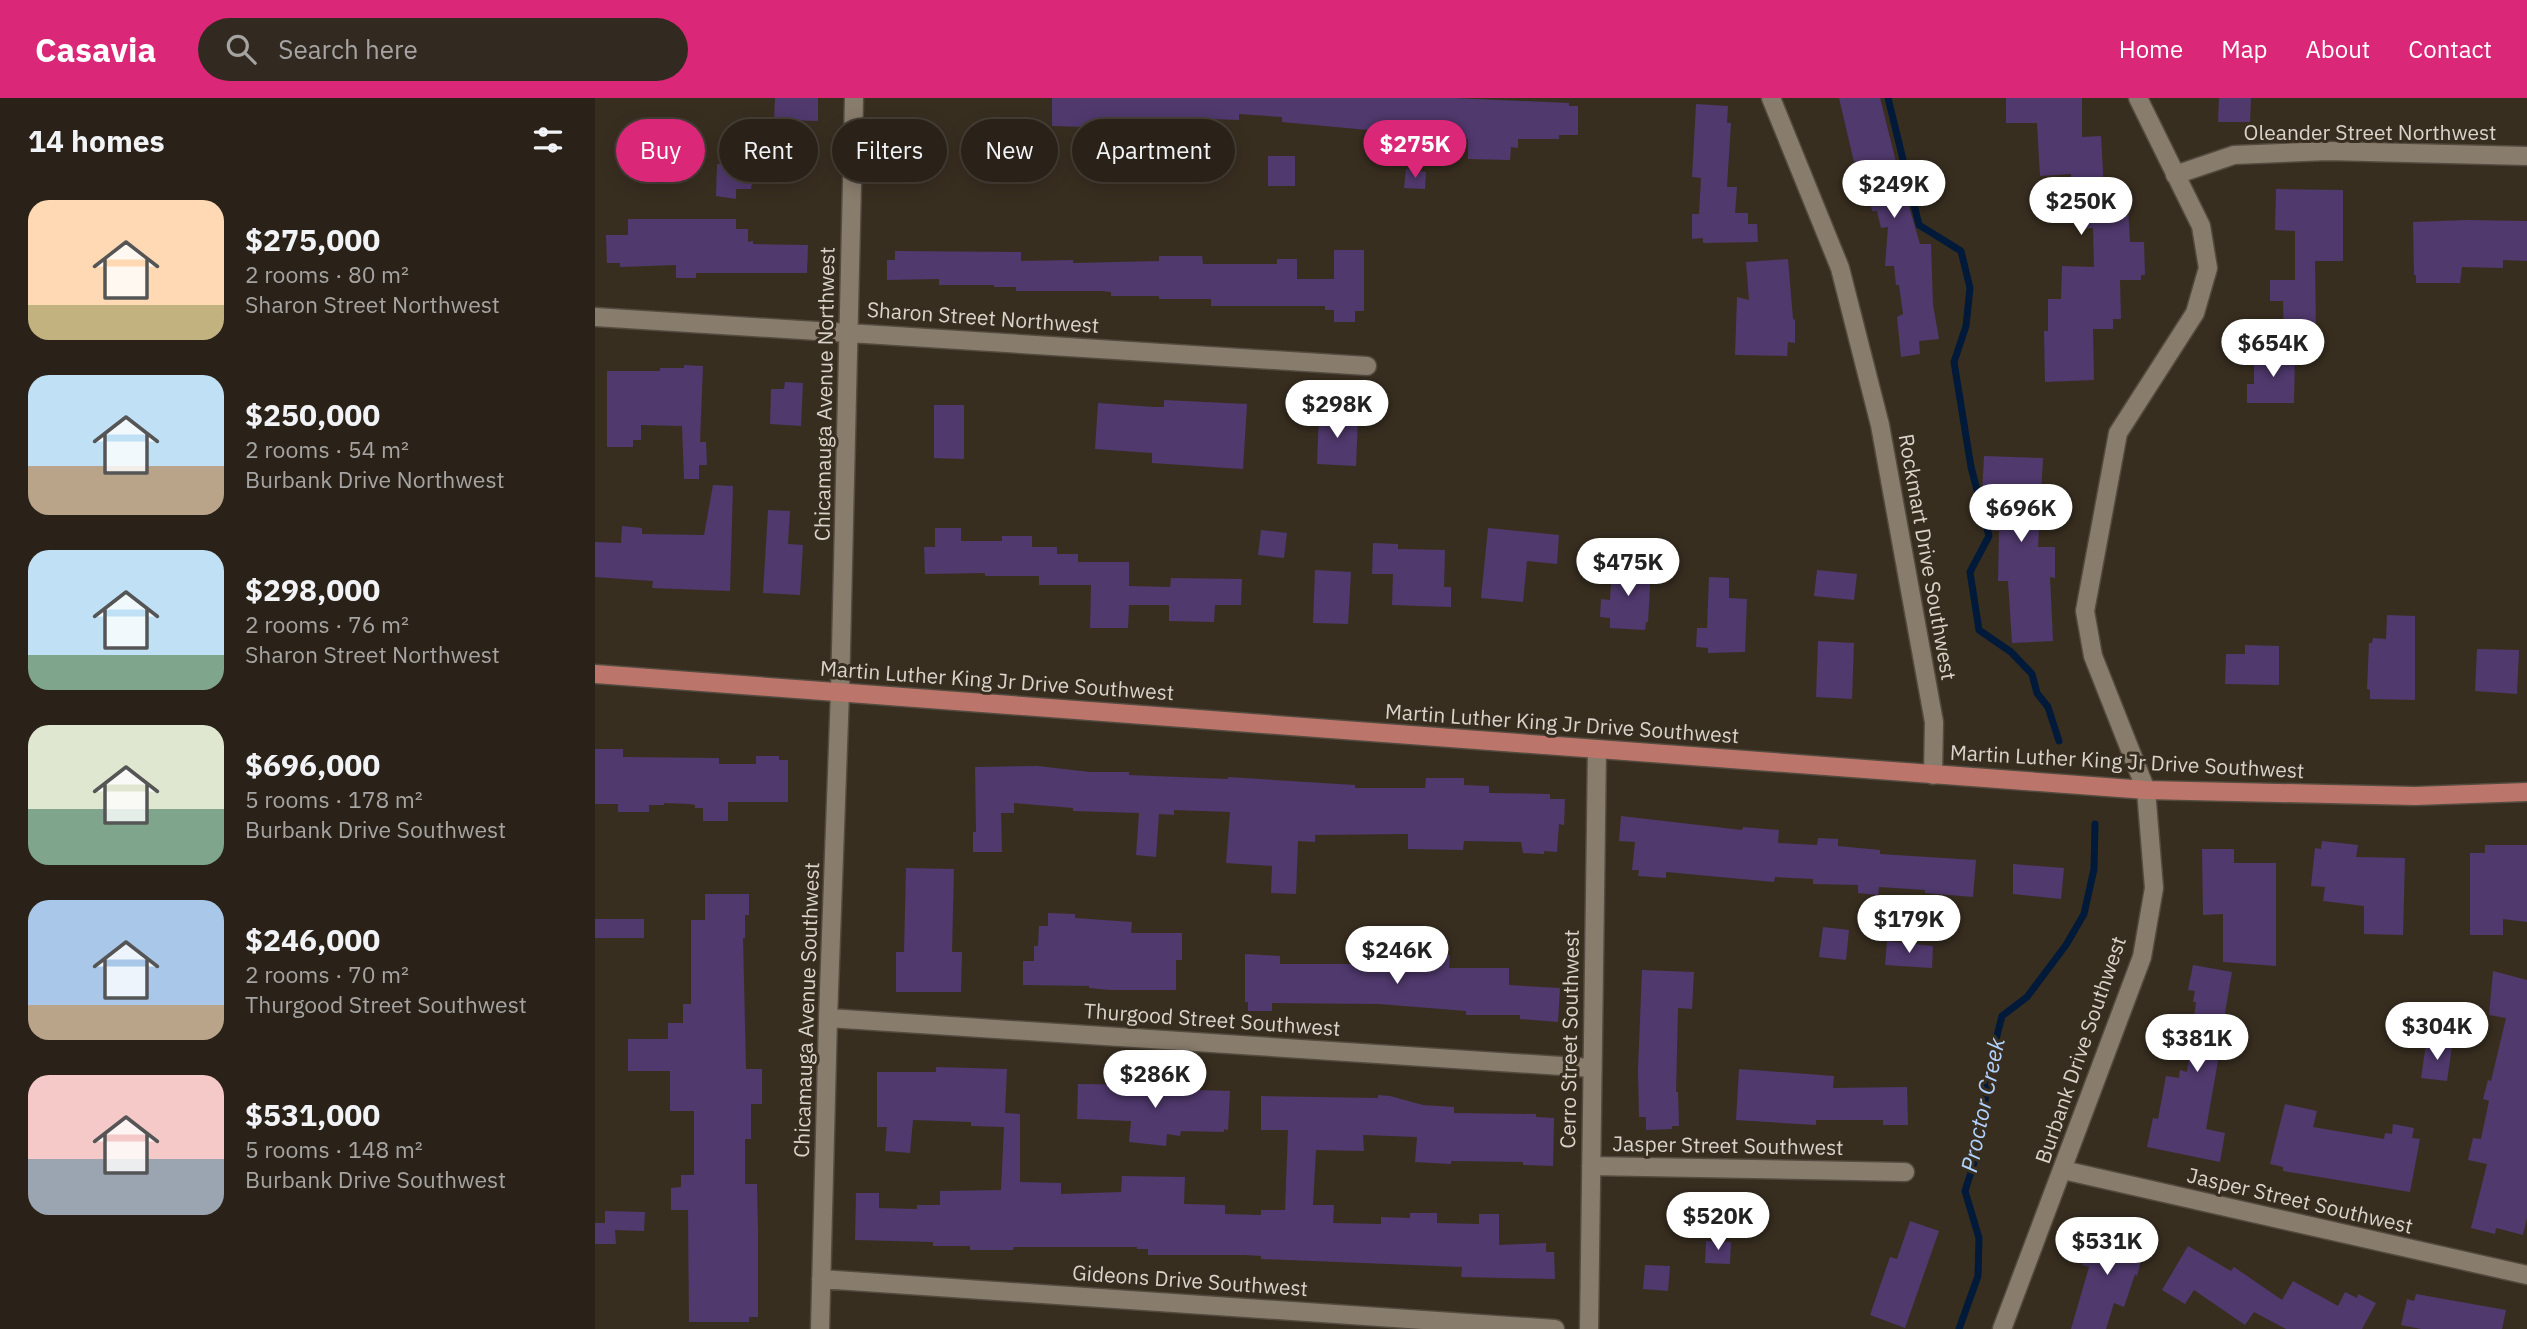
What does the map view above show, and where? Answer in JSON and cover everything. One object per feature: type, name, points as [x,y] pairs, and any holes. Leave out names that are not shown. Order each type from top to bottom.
[{"type":"main road","name":"Martin Luther King Jr Drive Southwest","points":[[595,674],[2146,790],[2415,796],[2527,792]]},
{"type":"street","name":"Chicamauga Avenue Northwest","points":[[841,692],[854,98]]},
{"type":"street","name":"Rockmart Drive Southwest","points":[[1771,98],[1840,268],[1880,425],[1934,722],[1933,775]]},
{"type":"street","points":[[2138,98],[2175,175]]},
{"type":"street","name":"Oleander Street Northwest","points":[[2175,175],[2234,155],[2328,151],[2527,156]]},
{"type":"street","name":"Burbank Drive Southwest","points":[[2003,1329],[2142,957],[2154,888],[2146,790],[2093,656],[2085,611],[2118,433],[2195,313],[2208,268],[2201,226],[2175,175]]},
{"type":"street","name":"Sharon Street Northwest","points":[[595,317],[1367,366]]},
{"type":"street","name":"Chicamauga Avenue Southwest","points":[[820,1329],[828,1018],[841,692]]},
{"type":"street","name":"Cerro Street Southwest","points":[[1589,1329],[1597,749]]},
{"type":"street","name":"Thurgood Street Southwest","points":[[828,1018],[1592,1068]]},
{"type":"street","name":"Jasper Street Southwest","points":[[1591,1166],[1905,1172]]},
{"type":"street","name":"Jasper Street Southwest","points":[[2063,1170],[2527,1275]]},
{"type":"street","name":"Gideons Drive Southwest","points":[[821,1279],[1555,1329]]},
{"type":"building","points":[[775,98],[818,98],[818,119],[774,119]]},
{"type":"building","points":[[1052,98],[1454,98],[1569,103],[1569,106],[1578,106],[1578,135],[1559,135],[1559,139],[1518,139],[1518,148],[1511,147],[1510,160],[1468,159],[1468,139],[1425,135],[1425,139],[1388,138],[1389,132],[1282,122],[1282,117],[1239,114],[1239,120],[1152,117],[1072,119],[1072,127],[1058,126],[1058,119],[1052,119]]},
{"type":"building","points":[[1839,98],[1880,98],[1920,244],[1931,244],[1933,305],[1939,339],[1919,341],[1920,354],[1901,357],[1897,317],[1903,314],[1899,285],[1896,285],[1894,266],[1885,266],[1888,227],[1881,228],[1877,211],[1872,211],[1861,161],[1854,162]]},
{"type":"building","points":[[2006,98],[2082,98],[2082,137],[2101,136],[2104,191],[2127,189],[2130,242],[2144,242],[2145,275],[2141,275],[2141,280],[2120,280],[2121,319],[2113,319],[2113,329],[2093,329],[2094,380],[2045,382],[2044,331],[2048,331],[2048,299],[2061,299],[2062,266],[2094,267],[2093,228],[2080,229],[2079,214],[2073,214],[2071,174],[2040,176],[2037,123],[2006,123]]},
{"type":"building","points":[[2219,98],[2251,98],[2250,122],[2218,122]]},
{"type":"building","points":[[1696,104],[1728,106],[1727,123],[1731,123],[1727,187],[1737,187],[1735,213],[1748,213],[1748,224],[1757,224],[1758,242],[1703,243],[1703,238],[1692,239],[1692,214],[1699,214],[1701,178],[1692,177]]},
{"type":"building","points":[[1268,156],[1295,156],[1295,186],[1268,186]]},
{"type":"building","points":[[717,164],[719,182],[752,182],[751,189],[736,189],[736,199],[716,196]]},
{"type":"building","points":[[1406,169],[1426,172],[1425,189],[1404,188]]},
{"type":"building","points":[[2276,189],[2343,190],[2343,261],[2315,261],[2316,342],[2284,343],[2283,301],[2270,301],[2270,280],[2295,280],[2295,231],[2275,230]]},
{"type":"building","points":[[628,219],[736,219],[736,229],[748,229],[748,242],[753,241],[753,244],[808,245],[807,273],[696,273],[696,278],[676,278],[676,265],[620,267],[620,263],[607,263],[606,235],[628,235]]},
{"type":"building","points":[[2527,221],[2527,261],[2503,260],[2503,268],[2462,267],[2460,283],[2416,283],[2413,222]]},
{"type":"building","points":[[1334,250],[1364,250],[1364,311],[1355,311],[1355,322],[1334,322],[1334,310],[1325,310],[1325,306],[1211,306],[1211,299],[1111,296],[1111,292],[1102,291],[1016,291],[1016,287],[994,285],[939,285],[939,279],[887,280],[887,260],[895,260],[895,251],[1021,252],[1021,261],[1073,260],[1073,263],[1159,261],[1159,256],[1202,256],[1203,264],[1277,264],[1277,259],[1297,259],[1297,279],[1334,279]]},
{"type":"building","points":[[1788,259],[1795,343],[1788,342],[1787,356],[1735,355],[1737,297],[1749,300],[1746,262]]},
{"type":"building","points":[[2254,354],[2295,354],[2294,403],[2247,403],[2247,384],[2254,384]]},
{"type":"building","points":[[684,365],[703,366],[700,442],[706,442],[707,465],[699,465],[699,479],[684,479],[682,426],[641,425],[641,440],[633,440],[633,447],[607,447],[607,371],[660,371],[660,368],[684,368]]},
{"type":"building","points":[[785,382],[803,383],[801,426],[770,424],[771,389],[784,389]]},
{"type":"building","points":[[1164,400],[1247,404],[1243,469],[1152,463],[1152,453],[1095,449],[1098,403],[1164,407]]},
{"type":"building","points":[[934,405],[964,405],[964,459],[934,458]]},
{"type":"building","points":[[1319,413],[1345,414],[1345,418],[1358,418],[1356,466],[1317,464]]},
{"type":"building","points":[[1984,456],[2043,458],[2038,547],[2055,547],[2055,578],[2050,577],[2053,641],[2012,643],[2008,581],[1998,581],[1999,531],[1995,531],[1996,517],[1988,516],[1989,495],[1982,495]]},
{"type":"building","points":[[713,485],[733,486],[730,591],[652,588],[653,581],[595,577],[595,542],[621,543],[622,526],[642,528],[642,534],[704,535]]},
{"type":"building","points":[[768,510],[790,511],[788,544],[803,545],[800,595],[763,593]]},
{"type":"building","points":[[935,528],[961,528],[961,541],[1002,541],[1002,536],[1032,536],[1032,547],[1057,547],[1057,554],[1078,554],[1078,562],[1129,562],[1129,586],[1170,587],[1171,578],[1242,579],[1241,605],[1215,605],[1214,622],[1169,621],[1169,605],[1129,605],[1128,628],[1090,628],[1091,585],[1039,585],[1039,576],[925,574],[924,547],[935,547]]},
{"type":"building","points":[[1488,528],[1559,535],[1557,564],[1527,561],[1523,602],[1481,598]]},
{"type":"building","points":[[1261,530],[1287,533],[1284,558],[1258,555]]},
{"type":"building","points":[[1373,543],[1398,544],[1398,549],[1445,550],[1444,587],[1451,587],[1451,607],[1392,605],[1393,574],[1372,574]]},
{"type":"building","points":[[1612,566],[1651,568],[1648,622],[1645,630],[1610,628],[1610,618],[1600,617],[1601,599],[1610,600]]},
{"type":"building","points":[[1315,570],[1351,572],[1348,624],[1313,623]]},
{"type":"building","points":[[1817,570],[1857,574],[1854,600],[1814,596]]},
{"type":"building","points":[[1709,577],[1729,578],[1729,598],[1747,599],[1745,652],[1708,653],[1708,648],[1696,647],[1697,628],[1707,628]]},
{"type":"building","points":[[2387,615],[2415,616],[2415,700],[2370,699],[2370,690],[2367,689],[2369,643],[2372,643],[2373,638],[2386,639]]},
{"type":"building","points":[[1818,641],[1854,643],[1852,699],[1816,697]]},
{"type":"building","points":[[2245,645],[2279,646],[2279,685],[2225,684],[2226,654],[2245,654]]},
{"type":"building","points":[[2477,649],[2519,650],[2517,694],[2475,691]]},
{"type":"building","points":[[595,749],[623,749],[623,757],[719,758],[719,764],[756,764],[756,756],[779,756],[779,760],[788,760],[788,802],[728,802],[728,821],[703,821],[703,808],[695,808],[695,805],[690,804],[664,803],[649,805],[649,812],[618,812],[618,804],[595,804]]},
{"type":"building","points":[[1038,766],[1090,772],[1129,772],[1129,775],[1228,777],[1355,785],[1355,788],[1425,788],[1426,778],[1464,778],[1464,785],[1489,786],[1489,793],[1550,794],[1550,799],[1565,799],[1564,825],[1559,824],[1557,852],[1544,851],[1544,854],[1523,853],[1521,842],[1464,841],[1463,850],[1408,849],[1408,834],[1315,835],[1315,842],[1298,841],[1296,894],[1271,893],[1272,866],[1226,863],[1230,812],[1174,810],[1174,815],[1159,814],[1156,857],[1136,855],[1139,813],[1073,811],[1073,808],[1014,803],[1014,813],[1001,813],[1002,852],[973,852],[973,832],[976,832],[975,767]]},
{"type":"building","points":[[1621,816],[1742,830],[1743,827],[1779,830],[1778,843],[1817,845],[1818,838],[1838,839],[1838,846],[1880,850],[1880,854],[1976,860],[1973,897],[1879,887],[1878,895],[1858,893],[1858,885],[1813,884],[1813,879],[1775,877],[1774,882],[1666,872],[1666,878],[1638,876],[1639,870],[1632,870],[1635,842],[1619,841]]},
{"type":"building","points":[[2322,841],[2358,845],[2356,857],[2405,858],[2403,935],[2364,934],[2364,906],[2323,901],[2325,887],[2311,886],[2315,848],[2321,849]]},
{"type":"building","points":[[2485,845],[2527,845],[2527,922],[2503,919],[2503,935],[2470,935],[2470,853],[2485,853]]},
{"type":"building","points":[[2202,849],[2234,849],[2234,863],[2276,863],[2276,966],[2223,962],[2223,914],[2203,915]]},
{"type":"building","points":[[2013,864],[2064,868],[2061,899],[2013,894]]},
{"type":"building","points":[[906,868],[954,869],[952,952],[962,952],[961,992],[896,992],[896,952],[904,952]]},
{"type":"building","points":[[705,894],[749,894],[749,915],[745,915],[743,938],[746,1069],[762,1069],[762,1104],[751,1104],[751,1139],[745,1139],[745,1184],[757,1184],[758,1317],[749,1317],[749,1322],[689,1322],[688,1210],[671,1210],[671,1188],[681,1187],[681,1175],[694,1175],[694,1111],[670,1111],[670,1071],[628,1071],[628,1039],[668,1039],[668,1023],[683,1023],[683,1004],[691,1004],[691,920],[705,920]]},
{"type":"building","points":[[1048,913],[1132,922],[1131,933],[1182,933],[1182,960],[1176,960],[1176,990],[1110,990],[1089,986],[1023,985],[1023,961],[1034,961],[1034,946],[1038,946],[1039,926],[1048,926]]},
{"type":"building","points":[[595,919],[644,919],[644,938],[595,938]]},
{"type":"building","points":[[1823,927],[1849,930],[1846,960],[1819,957]]},
{"type":"building","points":[[1887,941],[1933,946],[1932,968],[1885,965]]},
{"type":"building","points":[[1245,954],[1280,956],[1280,964],[1360,964],[1360,955],[1450,955],[1449,968],[1509,968],[1509,985],[1560,988],[1558,1022],[1520,1019],[1520,1015],[1466,1015],[1466,1011],[1379,1004],[1272,1003],[1272,1011],[1248,1011],[1248,1002],[1245,1002]]},
{"type":"building","points":[[2193,965],[2232,972],[2223,1024],[2233,1026],[2229,1056],[2219,1055],[2206,1129],[2225,1133],[2220,1162],[2147,1147],[2153,1118],[2158,1119],[2166,1076],[2179,1078],[2180,1070],[2187,1072],[2196,1002],[2193,1002],[2195,991],[2188,990]]},
{"type":"building","points":[[1642,970],[1694,972],[1692,1009],[1678,1008],[1676,1092],[1679,1126],[1672,1126],[1672,1129],[1646,1130],[1646,1117],[1639,1117]]},
{"type":"building","points":[[2493,971],[2527,980],[2527,1218],[2523,1235],[2496,1228],[2495,1234],[2471,1228],[2487,1164],[2468,1160],[2473,1138],[2481,1139],[2489,1101],[2483,1099],[2488,1080],[2491,1081],[2506,1018],[2489,1015]]},
{"type":"building","points":[[2426,1044],[2452,1047],[2447,1081],[2421,1078]]},
{"type":"building","points":[[936,1067],[1007,1069],[1005,1113],[1020,1114],[1020,1182],[1061,1183],[1061,1194],[1121,1192],[1122,1176],[1185,1177],[1184,1204],[1225,1205],[1225,1214],[1261,1215],[1261,1210],[1285,1210],[1288,1130],[1261,1130],[1261,1096],[1378,1098],[1378,1095],[1423,1105],[1454,1107],[1454,1113],[1536,1114],[1536,1117],[1554,1118],[1553,1166],[1523,1165],[1523,1162],[1415,1162],[1417,1137],[1363,1135],[1364,1151],[1316,1150],[1313,1205],[1334,1205],[1333,1223],[1381,1224],[1381,1217],[1410,1218],[1410,1213],[1437,1213],[1437,1223],[1479,1224],[1479,1214],[1499,1214],[1499,1245],[1546,1243],[1546,1252],[1554,1252],[1555,1279],[1461,1277],[1462,1267],[1261,1259],[1261,1256],[1245,1255],[1148,1255],[1148,1249],[1137,1247],[1014,1247],[1013,1250],[970,1250],[970,1246],[933,1246],[933,1242],[855,1240],[856,1193],[879,1193],[879,1208],[917,1209],[917,1205],[940,1205],[940,1191],[1001,1190],[1004,1127],[971,1126],[971,1122],[913,1120],[910,1153],[885,1151],[887,1127],[877,1127],[877,1072],[936,1072]]},
{"type":"building","points":[[1739,1069],[1834,1076],[1833,1088],[1907,1087],[1908,1125],[1883,1125],[1883,1120],[1816,1120],[1816,1125],[1736,1120]]},
{"type":"building","points":[[1078,1084],[1163,1085],[1162,1089],[1230,1091],[1228,1130],[1181,1131],[1180,1136],[1167,1134],[1166,1146],[1129,1142],[1131,1121],[1077,1119]]},
{"type":"building","points":[[2285,1104],[2317,1111],[2313,1127],[2384,1139],[2385,1133],[2392,1134],[2393,1124],[2414,1128],[2412,1138],[2420,1139],[2410,1192],[2283,1171],[2283,1167],[2270,1164]]},
{"type":"building","points":[[605,1211],[645,1212],[644,1231],[615,1230],[616,1244],[595,1244],[595,1223],[605,1223]]},
{"type":"building","points":[[1910,1221],[1939,1231],[1905,1328],[1870,1315],[1890,1257],[1897,1259]]},
{"type":"building","points":[[2092,1228],[2146,1242],[2137,1276],[2135,1274],[2124,1307],[2114,1303],[2106,1329],[2071,1329],[2089,1267],[2082,1265]]},
{"type":"building","points":[[1706,1241],[1731,1242],[1730,1264],[1705,1263]]},
{"type":"building","points":[[2188,1246],[2231,1271],[2234,1267],[2282,1300],[2293,1281],[2338,1306],[2345,1292],[2357,1298],[2358,1294],[2376,1303],[2362,1329],[2286,1329],[2254,1312],[2245,1325],[2194,1290],[2185,1304],[2162,1290]]},
{"type":"building","points":[[1645,1265],[1670,1266],[1668,1291],[1643,1289]]},
{"type":"building","points":[[2416,1294],[2506,1310],[2502,1329],[2421,1329],[2401,1325],[2407,1299],[2414,1301]]},
{"type":"waterway","name":"Proctor Creek","points":[[1888,98],[1919,225],[1961,251],[1970,288],[1966,326],[1954,362],[1971,467],[1989,536],[1970,572],[1979,630],[2011,652],[2032,674],[2037,693],[2048,707],[2059,741]]},
{"type":"waterway","name":"Proctor Creek","points":[[1959,1329],[1978,1276],[1979,1238],[1965,1191],[1976,1156],[1993,1051],[2002,1016],[2027,997],[2066,945],[2084,914],[2094,869],[2095,824]]}]
